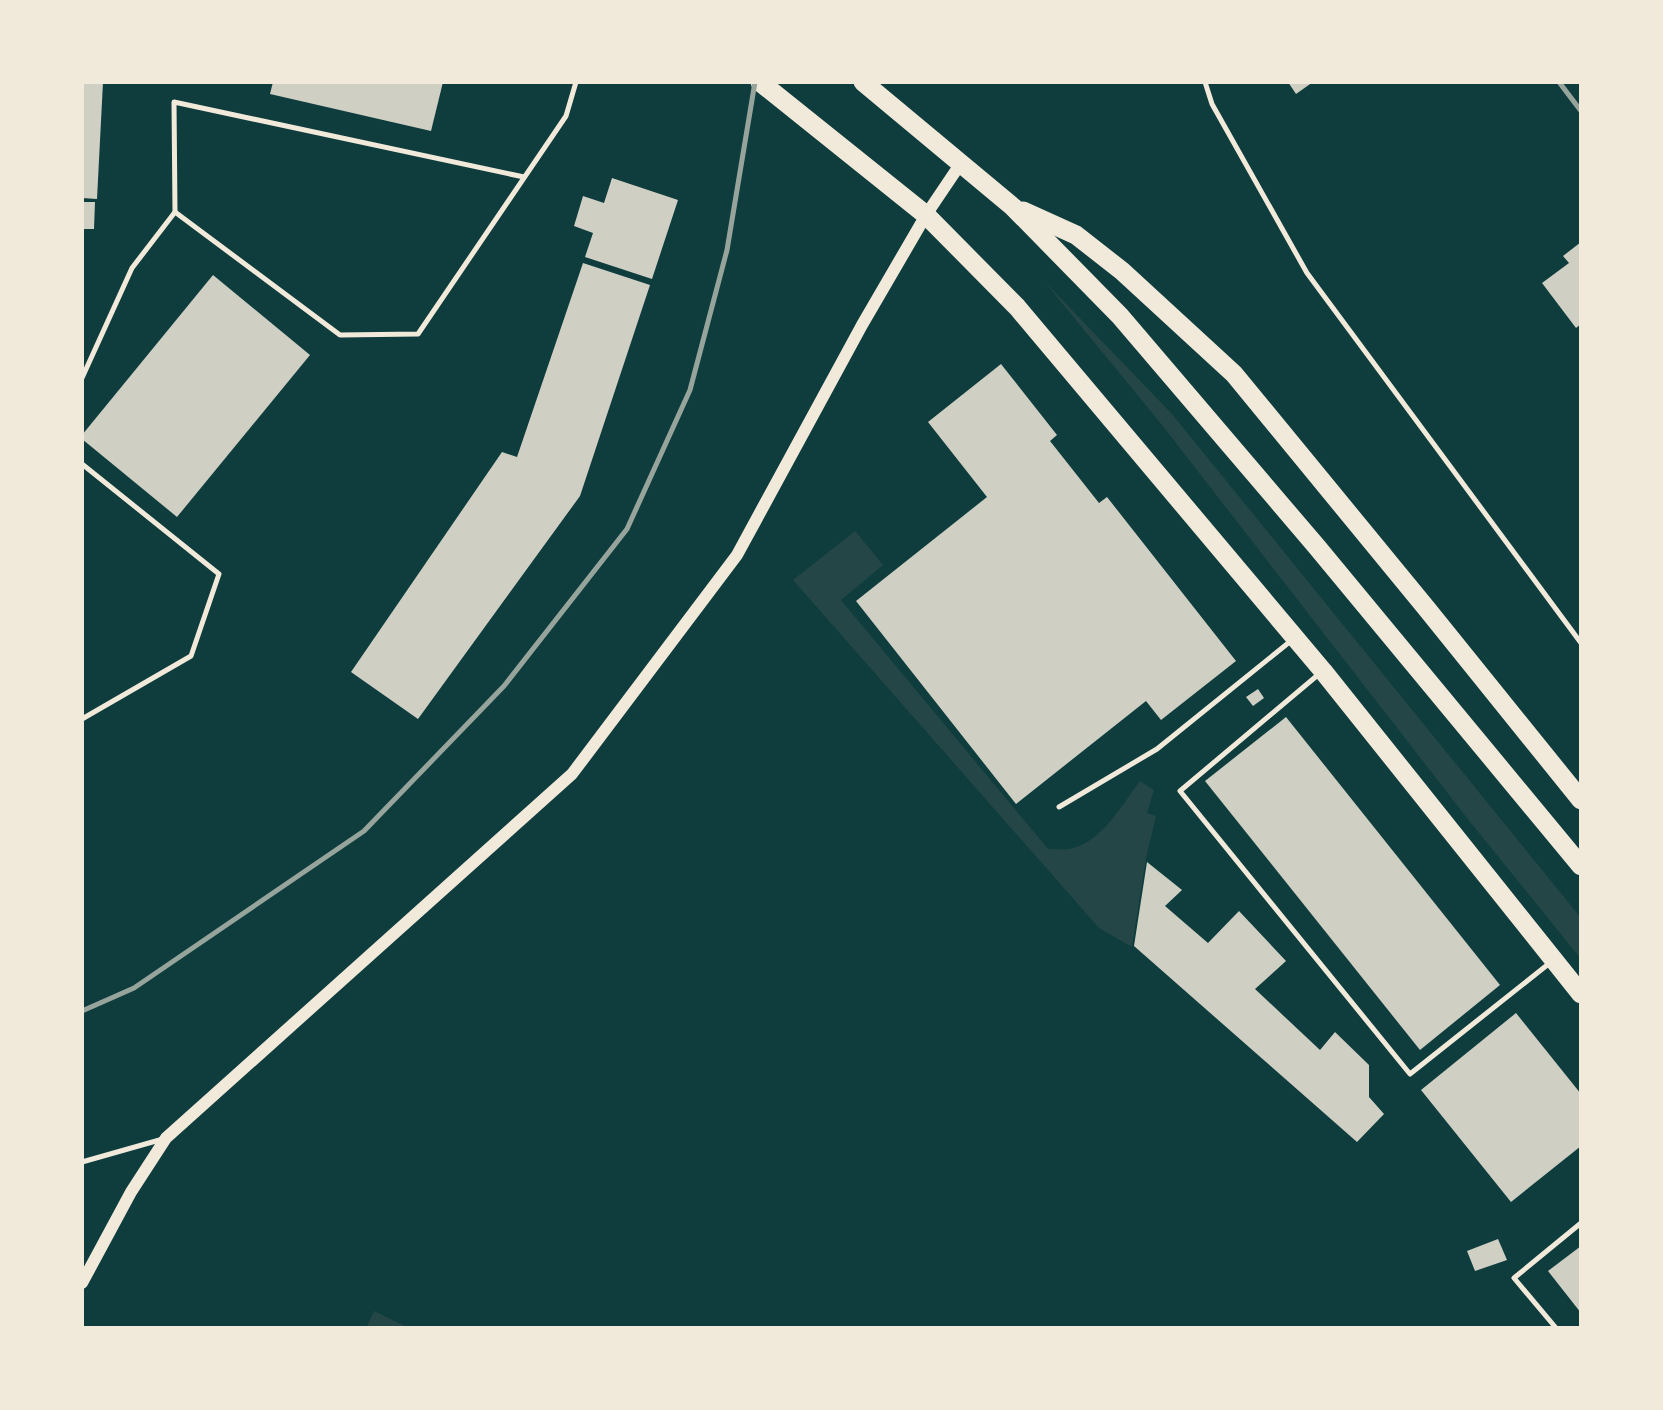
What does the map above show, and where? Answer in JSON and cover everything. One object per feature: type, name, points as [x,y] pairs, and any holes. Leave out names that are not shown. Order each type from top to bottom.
[{"type":"highway","points":[[760,82],[926,215],[1017,307],[1323,671],[1581,994]]},
{"type":"highway","points":[[863,82],[1013,207],[1129,326],[1317,547],[1581,866]]},
{"type":"highway","points":[[1013,207],[1076,235],[1122,271],[1234,374],[1581,800]]},
{"type":"street","points":[[82,1283],[131,1192],[166,1138],[572,774],[737,555],[862,325],[926,215],[961,163]]},
{"type":"lane","points":[[175,212],[340,335],[418,334],[566,116],[576,82]]},
{"type":"lane","points":[[1205,82],[1212,104],[1307,273],[1581,643]]},
{"type":"lane","points":[[82,378],[132,268],[175,212],[174,102],[524,177]]},
{"type":"lane","points":[[82,464],[219,574],[191,656],[82,719]]},
{"type":"lane","points":[[1059,807],[1157,749],[1295,638]]},
{"type":"lane","points":[[1323,671],[1180,791],[1410,1074],[1553,960]]},
{"type":"lane","points":[[82,1162],[166,1138]]},
{"type":"lane","points":[[1556,1328],[1514,1278],[1581,1223]]},
{"type":"shaded area","points":[[1044,281],[1172,414],[1581,918],[1581,959],[1467,818],[1162,425]]},
{"type":"shaded area","points":[[855,531],[883,565],[841,600],[1048,849],[1070,849],[1092,839],[1110,821],[1140,781],[1154,790],[1147,813],[1156,816],[1146,858],[1132,947],[1099,928],[793,580]]},
{"type":"shaded area","points":[[374,1311],[407,1327],[407,1328],[366,1328]]},
{"type":"building","points":[[82,82],[103,82],[97,199],[82,198]]},
{"type":"building","points":[[273,82],[443,82],[431,131],[270,94]]},
{"type":"building","points":[[1288,82],[1313,82],[1296,94]]},
{"type":"building","points":[[612,178],[678,200],[652,279],[585,257],[593,233],[574,226],[583,196],[604,203]]},
{"type":"building","points":[[82,202],[95,202],[94,229],[82,229]]},
{"type":"building","points":[[1581,242],[1581,324],[1576,328],[1542,283],[1569,263],[1563,256]]},
{"type":"building","points":[[583,263],[650,285],[580,496],[418,719],[351,672],[502,452],[517,457]]},
{"type":"building","points":[[213,275],[310,355],[177,517],[82,439],[82,435]]},
{"type":"building","points":[[1001,364],[1057,435],[1050,441],[1099,503],[1107,497],[1236,661],[1161,720],[1146,701],[1016,804],[856,601],[987,497],[928,422]]},
{"type":"building","points":[[1258,689],[1264,698],[1253,706],[1246,697]]},
{"type":"building","points":[[1286,717],[1500,985],[1420,1050],[1205,781]]},
{"type":"building","points":[[1147,862],[1182,890],[1165,906],[1208,943],[1239,911],[1286,961],[1255,989],[1320,1050],[1335,1032],[1369,1065],[1369,1097],[1384,1114],[1357,1142],[1134,946]]},
{"type":"building","points":[[1516,1013],[1581,1094],[1581,1146],[1511,1202],[1421,1090]]},
{"type":"building","points":[[1498,1239],[1507,1260],[1475,1271],[1467,1251]]},
{"type":"building","points":[[1581,1246],[1581,1313],[1548,1271]]},
{"type":"railway","points":[[82,1011],[134,988],[364,831],[504,686],[627,529],[690,390],[727,250],[755,82]]},
{"type":"railway","points":[[1559,82],[1581,111]]}]
